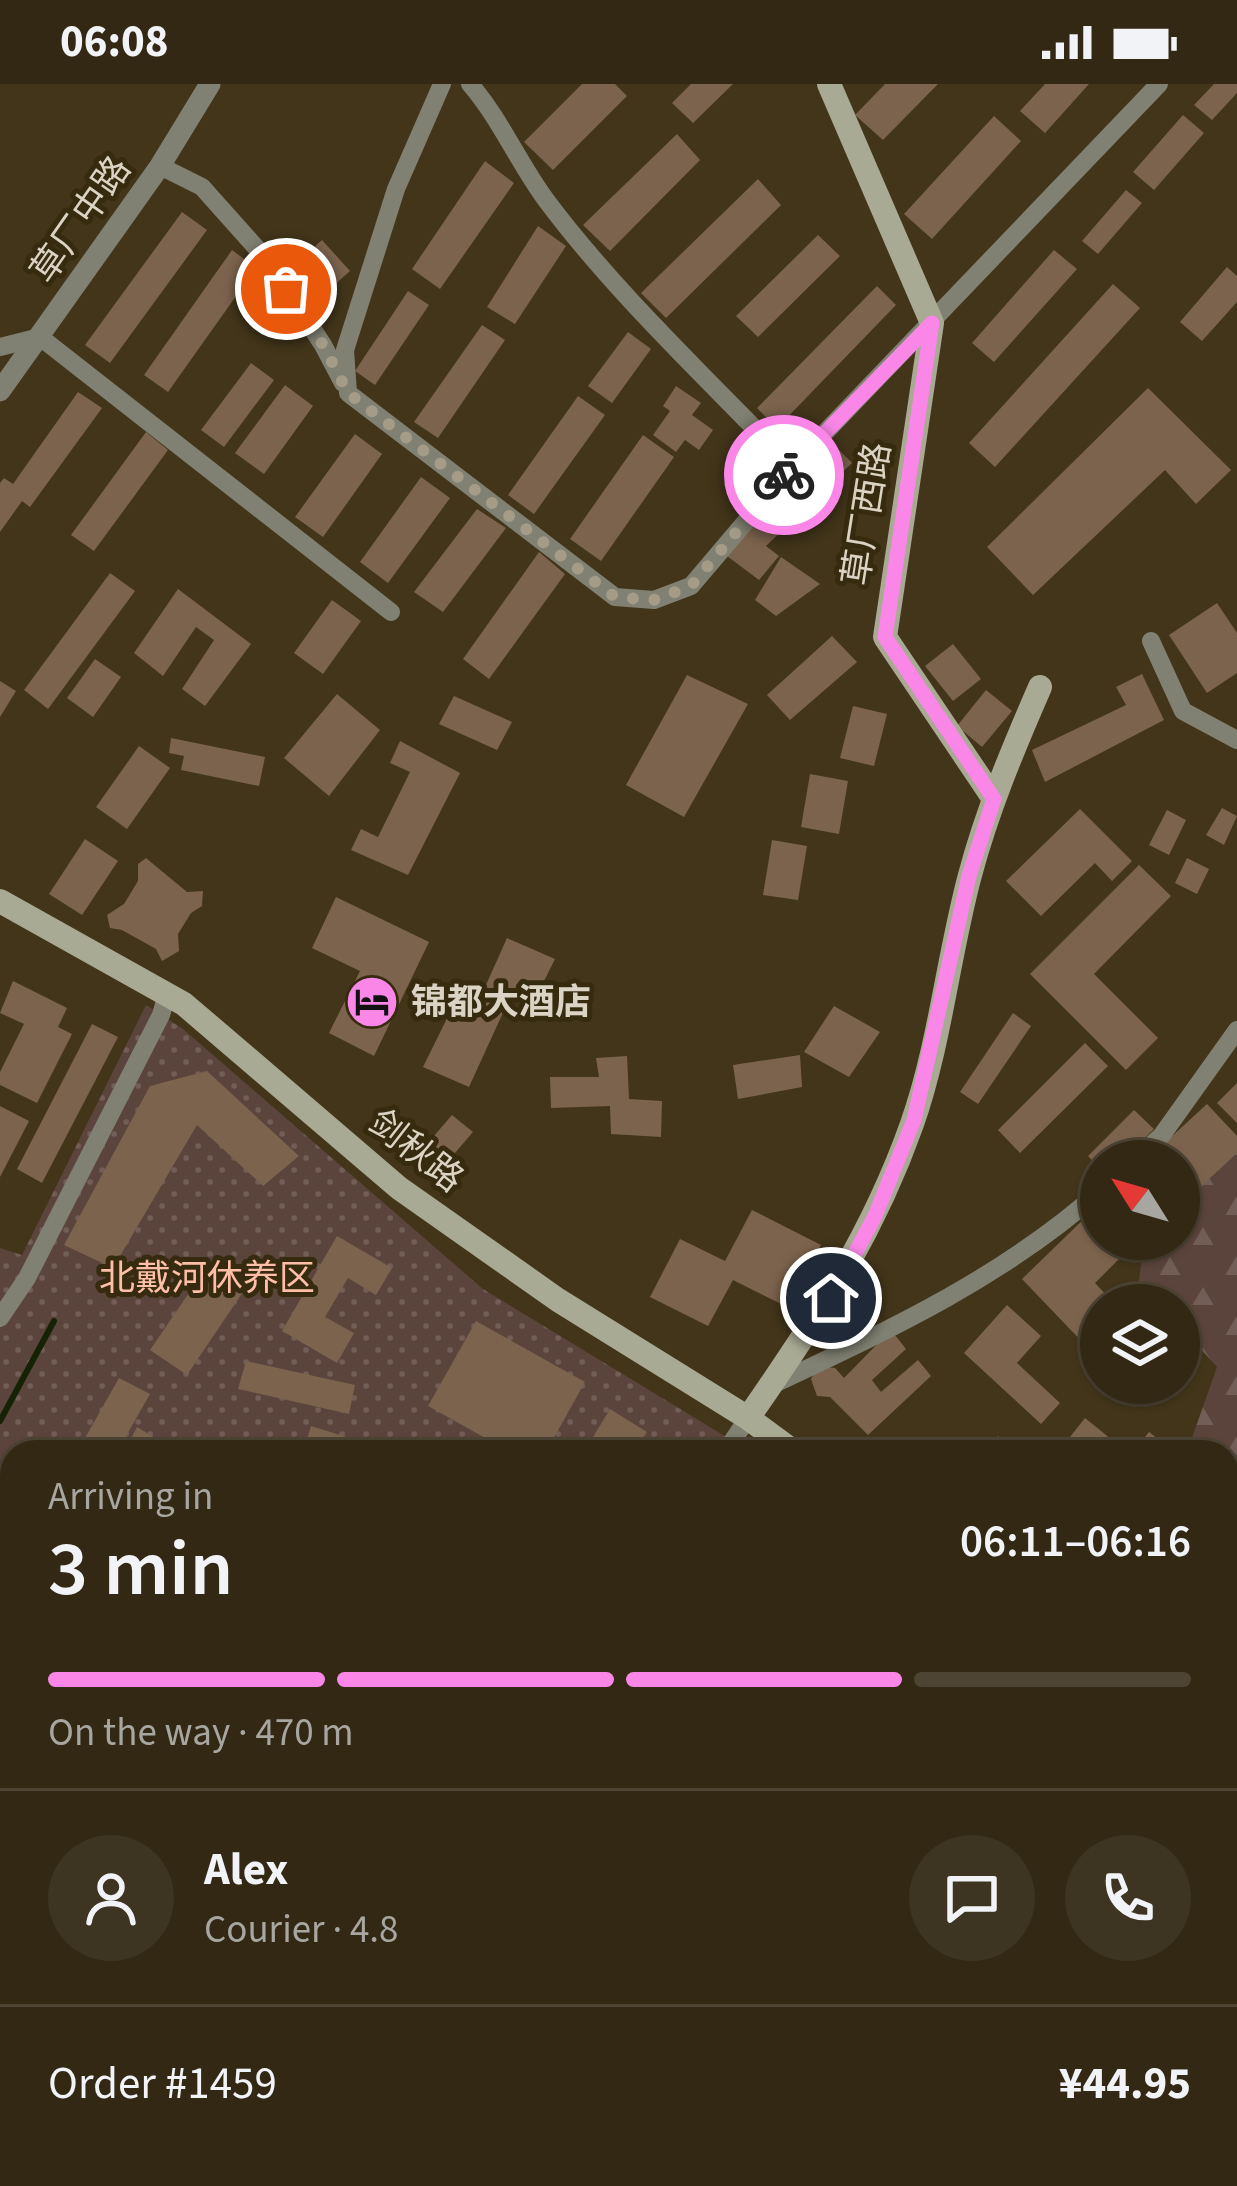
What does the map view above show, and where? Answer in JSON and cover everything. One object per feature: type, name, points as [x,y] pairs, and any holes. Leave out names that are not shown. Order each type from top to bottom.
[{"type":"main road","points":[[829,84],[932,323]]},
{"type":"main road","name":"草厂西路","points":[[932,323],[885,637],[994,799]]},
{"type":"main road","points":[[748,1418],[831,1298],[875,1216],[914,1120],[969,876],[994,799],[1040,688]]},
{"type":"main road","name":"剑秋路","points":[[0,901],[184,1004],[400,1188],[558,1300],[778,1440]]},
{"type":"street","name":"草厂中路","points":[[0,391],[160,166],[210,84]]},
{"type":"street","points":[[348,393],[345,350],[396,189],[442,84]]},
{"type":"street","points":[[470,84],[496,114],[545,198],[791,467]]},
{"type":"street","points":[[160,166],[202,187],[268,261],[348,393],[615,597],[654,600],[691,586],[791,467],[1159,84]]},
{"type":"street","points":[[0,347],[40,337],[391,612]]},
{"type":"street","points":[[1151,640],[1183,711],[1237,740]]},
{"type":"street","points":[[0,1318],[27,1278],[161,1015],[167,994]]},
{"type":"street","points":[[1158,1140],[1237,1030]]},
{"type":"street","points":[[770,1386],[958,1294],[1080,1209]]},
{"type":"street","points":[[733,1440],[748,1418]]},
{"type":"green space","name":"北戴河休养区","points":[[146,1005],[183,1029],[483,1289],[731,1440],[0,1440],[0,1248],[22,1255]]},
{"type":"green space","points":[[1237,1145],[1237,1440],[1191,1440],[1217,1367],[1200,1348],[1200,1284],[1139,1281],[1142,1260],[1200,1260],[1200,1178]]},
{"type":"building","points":[[582,84],[615,84],[627,96],[553,170],[524,142]]},
{"type":"building","points":[[691,84],[733,84],[693,123],[672,103]]},
{"type":"building","points":[[885,84],[938,84],[883,140],[855,115]]},
{"type":"building","points":[[1045,84],[1089,84],[1045,133],[1020,111]]},
{"type":"building","points":[[1214,84],[1237,84],[1237,93],[1212,120],[1194,105]]},
{"type":"building","points":[[1183,115],[1204,133],[1154,190],[1133,172]]},
{"type":"building","points":[[994,116],[1021,141],[932,239],[904,214]]},
{"type":"building","points":[[677,134],[700,160],[610,251],[583,225]]},
{"type":"building","points":[[485,161],[514,183],[440,289],[412,269]]},
{"type":"building","points":[[758,179],[781,205],[666,318],[641,293]]},
{"type":"building","points":[[1126,190],[1142,203],[1098,254],[1082,241]]},
{"type":"building","points":[[182,212],[207,230],[110,363],[85,345]]},
{"type":"building","points":[[538,226],[566,246],[515,324],[487,307]]},
{"type":"building","points":[[818,235],[840,256],[758,337],[736,316]]},
{"type":"building","points":[[322,240],[350,271],[314,303],[286,273]]},
{"type":"building","points":[[232,250],[256,268],[168,392],[144,375]]},
{"type":"building","points":[[1054,250],[1077,269],[994,362],[972,343]]},
{"type":"building","points":[[1227,267],[1237,276],[1237,302],[1202,341],[1180,322]]},
{"type":"building","points":[[1113,284],[1140,308],[995,467],[969,443]]},
{"type":"building","points":[[877,286],[896,305],[777,428],[757,408]]},
{"type":"building","points":[[408,291],[429,305],[375,385],[355,371]]},
{"type":"building","points":[[482,325],[505,340],[438,438],[414,422]]},
{"type":"building","points":[[628,332],[651,349],[612,403],[588,386]]},
{"type":"building","points":[[251,363],[274,380],[224,447],[201,430]]},
{"type":"building","points":[[285,385],[313,406],[264,474],[235,453]]},
{"type":"building","points":[[676,386],[701,403],[692,415],[713,430],[699,450],[685,440],[676,452],[653,435],[670,411],[663,406]]},
{"type":"building","points":[[1148,388],[1231,470],[1196,504],[1165,470],[1033,595],[987,547]]},
{"type":"building","points":[[78,392],[102,408],[30,507],[22,501],[0,532],[0,483],[4,478],[13,484]]},
{"type":"building","points":[[578,396],[605,415],[534,514],[508,495]]},
{"type":"building","points":[[146,432],[168,450],[94,551],[71,535]]},
{"type":"building","points":[[355,434],[382,454],[323,537],[295,517]]},
{"type":"building","points":[[643,435],[674,457],[601,561],[570,539]]},
{"type":"building","points":[[832,443],[852,463],[766,546],[779,556],[759,580],[727,556],[748,526]]},
{"type":"building","points":[[421,477],[450,498],[388,583],[360,562]]},
{"type":"building","points":[[477,509],[506,528],[443,612],[414,592]]},
{"type":"building","points":[[539,552],[565,574],[489,679],[463,659]]},
{"type":"building","points":[[781,557],[820,584],[776,616],[755,600]]},
{"type":"building","points":[[110,573],[135,591],[48,709],[24,690]]},
{"type":"building","points":[[178,589],[251,644],[205,706],[182,689],[214,640],[196,627],[163,676],[134,653]]},
{"type":"building","points":[[332,600],[361,621],[323,674],[294,653]]},
{"type":"building","points":[[1217,603],[1237,633],[1237,673],[1207,693],[1169,635]]},
{"type":"building","points":[[832,636],[857,662],[790,720],[767,695]]},
{"type":"building","points":[[953,644],[981,679],[953,701],[925,666]]},
{"type":"building","points":[[95,659],[121,677],[93,717],[67,698]]},
{"type":"building","points":[[1142,674],[1164,720],[1045,782],[1032,750],[1126,705],[1116,687]]},
{"type":"building","points":[[687,675],[748,704],[684,817],[626,785]]},
{"type":"building","points":[[0,681],[16,691],[0,717]]},
{"type":"building","points":[[986,690],[1012,711],[982,747],[957,726]]},
{"type":"building","points":[[337,694],[380,730],[329,796],[284,758]]},
{"type":"building","points":[[454,696],[512,722],[497,750],[439,724]]},
{"type":"building","points":[[853,706],[887,714],[874,766],[840,758]]},
{"type":"building","points":[[171,738],[265,757],[259,786],[181,770],[184,756],[169,753]]},
{"type":"building","points":[[400,741],[460,773],[408,875],[351,850],[361,829],[378,837],[410,772],[390,763]]},
{"type":"building","points":[[139,746],[170,768],[127,829],[96,807]]},
{"type":"building","points":[[810,774],[848,781],[839,834],[801,827]]},
{"type":"building","points":[[1222,808],[1237,816],[1224,845],[1206,835]]},
{"type":"building","points":[[1080,809],[1132,861],[1112,881],[1095,863],[1041,916],[1006,881]]},
{"type":"building","points":[[1167,810],[1186,820],[1169,855],[1149,845]]},
{"type":"building","points":[[85,839],[118,861],[82,915],[49,894]]},
{"type":"building","points":[[772,840],[807,846],[798,900],[763,895]]},
{"type":"building","points":[[146,858],[187,892],[203,891],[202,906],[191,913],[178,934],[179,951],[162,961],[156,949],[110,928],[107,915],[124,904],[138,881],[138,864]]},
{"type":"building","points":[[1187,858],[1209,869],[1197,894],[1175,883]]},
{"type":"building","points":[[1139,865],[1171,896],[1094,974],[1158,1038],[1126,1070],[1030,974]]},
{"type":"building","name":"锦都大酒店","points":[[336,897],[429,942],[374,1056],[329,1033],[360,971],[312,948]]},
{"type":"building","points":[[507,938],[555,959],[534,1001],[512,993],[469,1087],[423,1067],[463,986],[481,996]]},
{"type":"building","points":[[13,981],[67,1008],[58,1027],[72,1034],[37,1103],[0,1085],[0,1072],[24,1024],[0,1013]]},
{"type":"building","points":[[834,1006],[880,1032],[849,1077],[804,1052]]},
{"type":"building","points":[[1013,1013],[1031,1026],[978,1104],[960,1092]]},
{"type":"building","points":[[92,1024],[118,1037],[42,1183],[17,1169]]},
{"type":"building","points":[[1085,1043],[1108,1066],[1020,1153],[998,1130]]},
{"type":"building","points":[[800,1055],[802,1087],[738,1099],[733,1065]]},
{"type":"building","points":[[627,1056],[629,1099],[662,1101],[661,1137],[611,1134],[610,1106],[551,1108],[550,1077],[599,1077],[596,1058]]},
{"type":"building","points":[[207,1071],[299,1156],[263,1186],[197,1125],[113,1268],[64,1245],[150,1086]]},
{"type":"building","points":[[1237,1083],[1237,1123],[1217,1103]]},
{"type":"building","points":[[1207,1104],[1237,1136],[1237,1153],[1200,1187],[1200,1140],[1168,1140]]},
{"type":"building","points":[[0,1106],[29,1121],[0,1177]]},
{"type":"building","points":[[1134,1110],[1154,1129],[1143,1140],[1104,1140]]},
{"type":"building","points":[[452,1115],[473,1132],[442,1168],[421,1151]]},
{"type":"building","points":[[752,1210],[821,1245],[787,1307],[733,1280],[708,1326],[650,1297],[680,1239],[725,1261]]},
{"type":"building","points":[[1080,1223],[1080,1260],[1118,1260],[1096,1284],[1080,1284],[1080,1340],[1022,1279]]},
{"type":"building","points":[[337,1236],[392,1268],[376,1295],[348,1278],[325,1317],[354,1333],[337,1363],[282,1331]]},
{"type":"building","points":[[208,1265],[245,1289],[187,1375],[150,1350]]},
{"type":"building","points":[[1007,1305],[1041,1336],[1017,1363],[1060,1403],[1041,1424],[964,1353]]},
{"type":"building","points":[[476,1321],[585,1382],[553,1440],[489,1440],[428,1406]]},
{"type":"building","points":[[891,1330],[906,1349],[872,1380],[881,1392],[918,1360],[931,1376],[868,1435],[830,1397],[817,1396],[811,1379],[818,1366],[835,1368],[844,1378]]},
{"type":"building","points":[[246,1361],[355,1385],[349,1414],[238,1389]]},
{"type":"building","points":[[119,1378],[150,1394],[124,1440],[84,1440]]},
{"type":"building","points":[[610,1409],[647,1432],[642,1440],[591,1440]]},
{"type":"building","points":[[1085,1418],[1112,1440],[1068,1440]]},
{"type":"building","points":[[311,1426],[356,1440],[307,1440]]},
{"type":"building","points":[[137,1427],[158,1440],[130,1440]]},
{"type":"waterway","points":[[0,1421],[54,1321]]},
{"type":"way so far","points":[[286,289],[348,393],[615,597],[654,600],[691,586],[784,475]]},
{"type":"place","name":"锦都大酒店","points":[[372,1002]]},
{"type":"route","points":[[784,475],[932,323],[885,637],[994,799],[969,876],[914,1120],[875,1216],[831,1298]]}]
